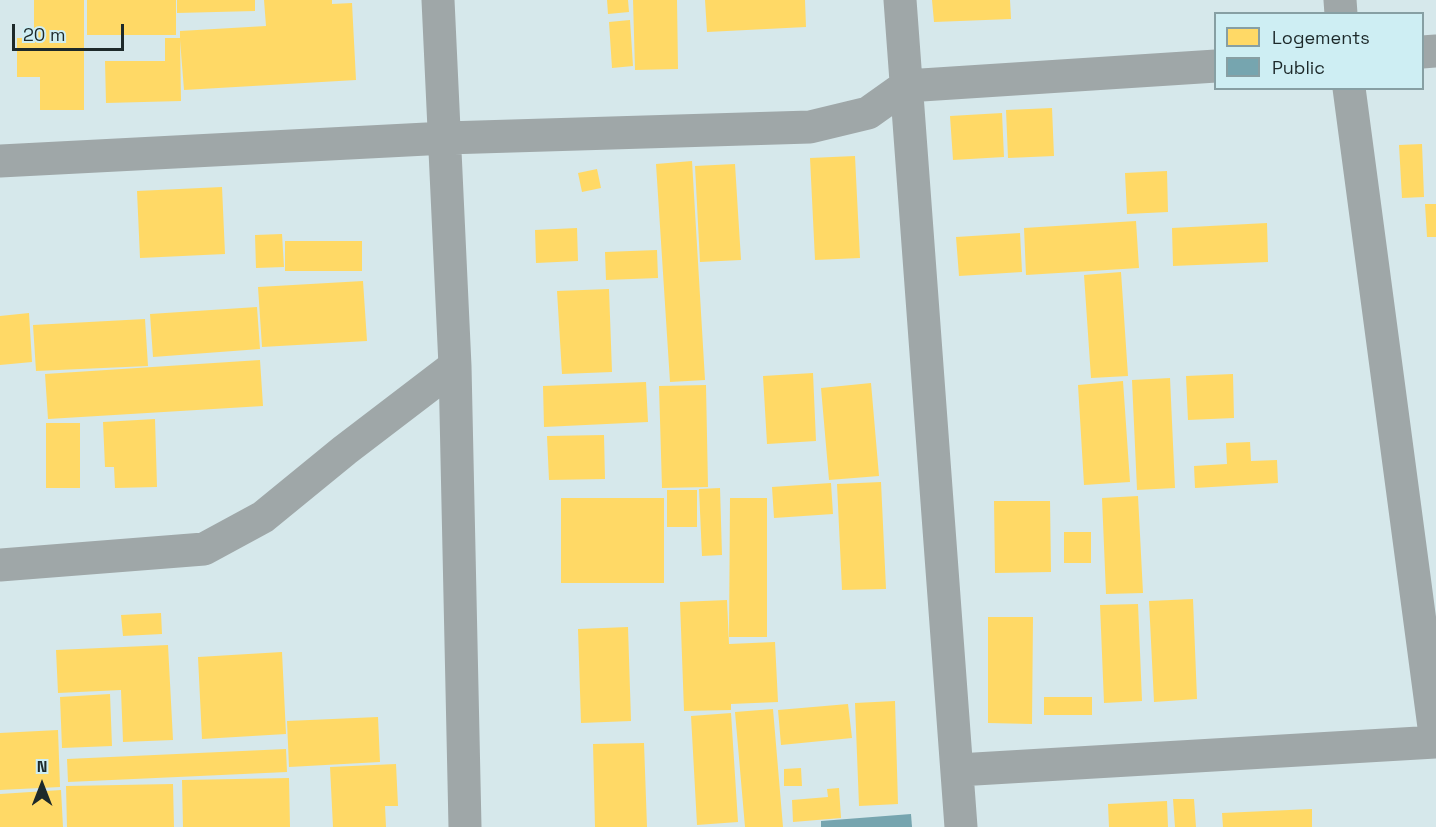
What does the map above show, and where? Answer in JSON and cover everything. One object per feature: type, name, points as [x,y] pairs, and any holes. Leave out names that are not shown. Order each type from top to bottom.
[{"type":"street","points":[[438,0],[455,366],[465,827]]},
{"type":"street","points":[[900,0],[962,827]]},
{"type":"street","points":[[0,160],[446,138],[810,127],[868,112],[906,86],[1214,66]]},
{"type":"street","points":[[958,770],[1436,742],[1349,90]]},
{"type":"street","points":[[0,565],[204,549],[263,518],[345,450],[455,366]]},
{"type":"building: Logements","points":[[34,0],[84,0],[84,110],[40,110],[40,77],[17,77],[17,38],[34,38]]},
{"type":"building: Logements","points":[[87,0],[176,0],[176,35],[87,35]]},
{"type":"building: Logements","points":[[177,0],[255,0],[255,11],[177,13]]},
{"type":"building: Logements","points":[[264,0],[332,0],[332,4],[352,3],[356,80],[184,90],[180,40],[181,101],[106,103],[105,61],[165,61],[165,38],[180,38],[180,31],[266,26]]},
{"type":"building: Logements","points":[[607,0],[628,0],[629,12],[608,14]]},
{"type":"building: Logements","points":[[633,0],[677,0],[678,69],[635,70]]},
{"type":"building: Logements","points":[[705,0],[805,0],[806,27],[707,32]]},
{"type":"building: Logements","points":[[932,0],[1010,0],[1011,19],[934,22]]},
{"type":"building: Logements","points":[[630,20],[633,66],[612,68],[609,22]]},
{"type":"building: Logements","points":[[1052,108],[1054,156],[1008,158],[1006,110]]},
{"type":"building: Logements","points":[[1002,113],[1004,157],[953,160],[950,116]]},
{"type":"building: Logements","points":[[1422,144],[1424,197],[1402,198],[1399,145]]},
{"type":"building: Logements","points":[[855,156],[860,258],[815,260],[810,158]]},
{"type":"building: Logements","points":[[692,161],[705,380],[670,382],[656,164]]},
{"type":"building: Logements","points":[[735,164],[741,260],[700,262],[695,166]]},
{"type":"building: Logements","points":[[597,169],[601,188],[582,192],[578,173]]},
{"type":"building: Logements","points":[[1167,171],[1168,212],[1127,214],[1125,173]]},
{"type":"building: Logements","points":[[222,187],[225,254],[140,258],[137,191]]},
{"type":"building: Logements","points":[[1425,204],[1436,204],[1436,237],[1427,237]]},
{"type":"building: Logements","points":[[1136,221],[1139,268],[1026,275],[1024,228]]},
{"type":"building: Logements","points":[[1267,223],[1268,262],[1173,266],[1172,228]]},
{"type":"building: Logements","points":[[577,228],[578,261],[536,263],[535,230]]},
{"type":"building: Logements","points":[[1020,233],[1022,272],[959,276],[956,237]]},
{"type":"building: Logements","points":[[282,234],[284,267],[256,268],[255,235]]},
{"type":"building: Logements","points":[[285,241],[362,241],[362,271],[285,271]]},
{"type":"building: Logements","points":[[657,250],[658,278],[606,280],[605,252]]},
{"type":"building: Logements","points":[[1121,272],[1128,376],[1091,378],[1084,275]]},
{"type":"building: Logements","points":[[363,281],[367,341],[262,347],[258,287]]},
{"type":"building: Logements","points":[[609,289],[612,372],[562,374],[557,291]]},
{"type":"building: Logements","points":[[257,307],[260,349],[153,357],[150,314]]},
{"type":"building: Logements","points":[[29,313],[32,362],[0,365],[0,316]]},
{"type":"building: Logements","points":[[145,319],[148,366],[36,371],[33,325]]},
{"type":"building: Logements","points":[[260,360],[263,406],[48,419],[45,374]]},
{"type":"building: Logements","points":[[813,373],[816,441],[767,444],[763,376]]},
{"type":"building: Logements","points":[[1233,374],[1234,418],[1188,420],[1186,376]]},
{"type":"building: Logements","points":[[1170,378],[1175,488],[1137,490],[1132,380]]},
{"type":"building: Logements","points":[[1123,381],[1130,482],[1084,485],[1078,385]]},
{"type":"building: Logements","points":[[646,382],[648,422],[544,427],[543,386]]},
{"type":"building: Logements","points":[[871,383],[879,476],[829,480],[821,388]]},
{"type":"building: Logements","points":[[706,385],[708,487],[662,488],[659,386]]},
{"type":"building: Logements","points":[[155,419],[157,487],[115,488],[114,467],[105,467],[103,422]]},
{"type":"building: Logements","points":[[46,423],[80,423],[80,488],[46,488]]},
{"type":"building: Logements","points":[[604,435],[605,479],[549,480],[547,436]]},
{"type":"building: Logements","points":[[1250,442],[1251,461],[1277,460],[1278,483],[1195,488],[1194,466],[1227,464],[1226,443]]},
{"type":"building: Logements","points":[[881,482],[886,589],[842,590],[837,484]]},
{"type":"building: Logements","points":[[831,483],[833,514],[774,518],[772,487]]},
{"type":"building: Logements","points":[[720,488],[722,555],[702,556],[699,489]]},
{"type":"building: Logements","points":[[667,490],[697,490],[697,527],[667,527]]},
{"type":"building: Logements","points":[[1138,496],[1143,593],[1106,594],[1102,498]]},
{"type":"building: Logements","points":[[561,498],[664,498],[664,583],[561,583]]},
{"type":"building: Logements","points":[[730,498],[767,498],[767,637],[729,637]]},
{"type":"building: Logements","points":[[994,501],[1050,501],[1051,572],[995,573]]},
{"type":"building: Logements","points":[[1064,532],[1091,532],[1091,563],[1064,563]]},
{"type":"building: Logements","points":[[1193,599],[1197,699],[1154,702],[1149,601]]},
{"type":"building: Logements","points":[[727,600],[729,644],[775,642],[778,702],[731,704],[731,710],[684,711],[680,602]]},
{"type":"building: Logements","points":[[1138,604],[1142,701],[1104,703],[1100,605]]},
{"type":"building: Logements","points":[[161,613],[162,634],[123,636],[121,615]]},
{"type":"building: Logements","points":[[988,617],[1033,617],[1032,724],[988,723]]},
{"type":"building: Logements","points":[[628,627],[631,721],[581,723],[578,629]]},
{"type":"building: Logements","points":[[168,645],[173,740],[123,742],[121,690],[58,693],[56,650]]},
{"type":"building: Logements","points":[[282,652],[286,734],[202,739],[198,657]]},
{"type":"building: Logements","points":[[110,694],[112,746],[62,748],[60,697]]},
{"type":"building: Logements","points":[[1044,697],[1092,697],[1092,715],[1044,715]]},
{"type":"building: Logements","points":[[895,701],[898,804],[859,806],[855,703]]},
{"type":"building: Logements","points":[[848,704],[852,738],[781,745],[778,710]]},
{"type":"building: Logements","points":[[773,709],[783,827],[745,827],[735,712]]},
{"type":"building: Logements","points":[[731,713],[738,822],[697,825],[691,716]]},
{"type":"building: Logements","points":[[378,717],[380,762],[289,767],[287,721]]},
{"type":"building: Logements","points":[[58,730],[60,787],[0,790],[0,733]]},
{"type":"building: Logements","points":[[644,743],[647,827],[595,827],[593,744]]},
{"type":"building: Logements","points":[[286,749],[287,772],[68,782],[67,759]]},
{"type":"building: Logements","points":[[396,764],[398,806],[385,806],[386,827],[333,827],[330,767]]},
{"type":"building: Logements","points":[[801,768],[802,786],[784,786],[784,769]]},
{"type":"building: Logements","points":[[289,778],[290,827],[183,827],[182,780]]},
{"type":"building: Logements","points":[[173,784],[174,827],[67,827],[66,786]]},
{"type":"building: Logements","points":[[839,788],[841,818],[793,822],[792,800],[828,797],[827,789]]},
{"type":"building: Logements","points":[[61,790],[63,827],[0,827],[0,794]]},
{"type":"building: Logements","points":[[1173,799],[1194,799],[1196,827],[1175,827]]},
{"type":"building: Logements","points":[[1167,801],[1168,827],[1109,827],[1108,804]]},
{"type":"building: Logements","points":[[1312,809],[1312,827],[1223,827],[1222,813]]},
{"type":"building: Public","points":[[911,814],[912,827],[821,827],[821,821]]}]
